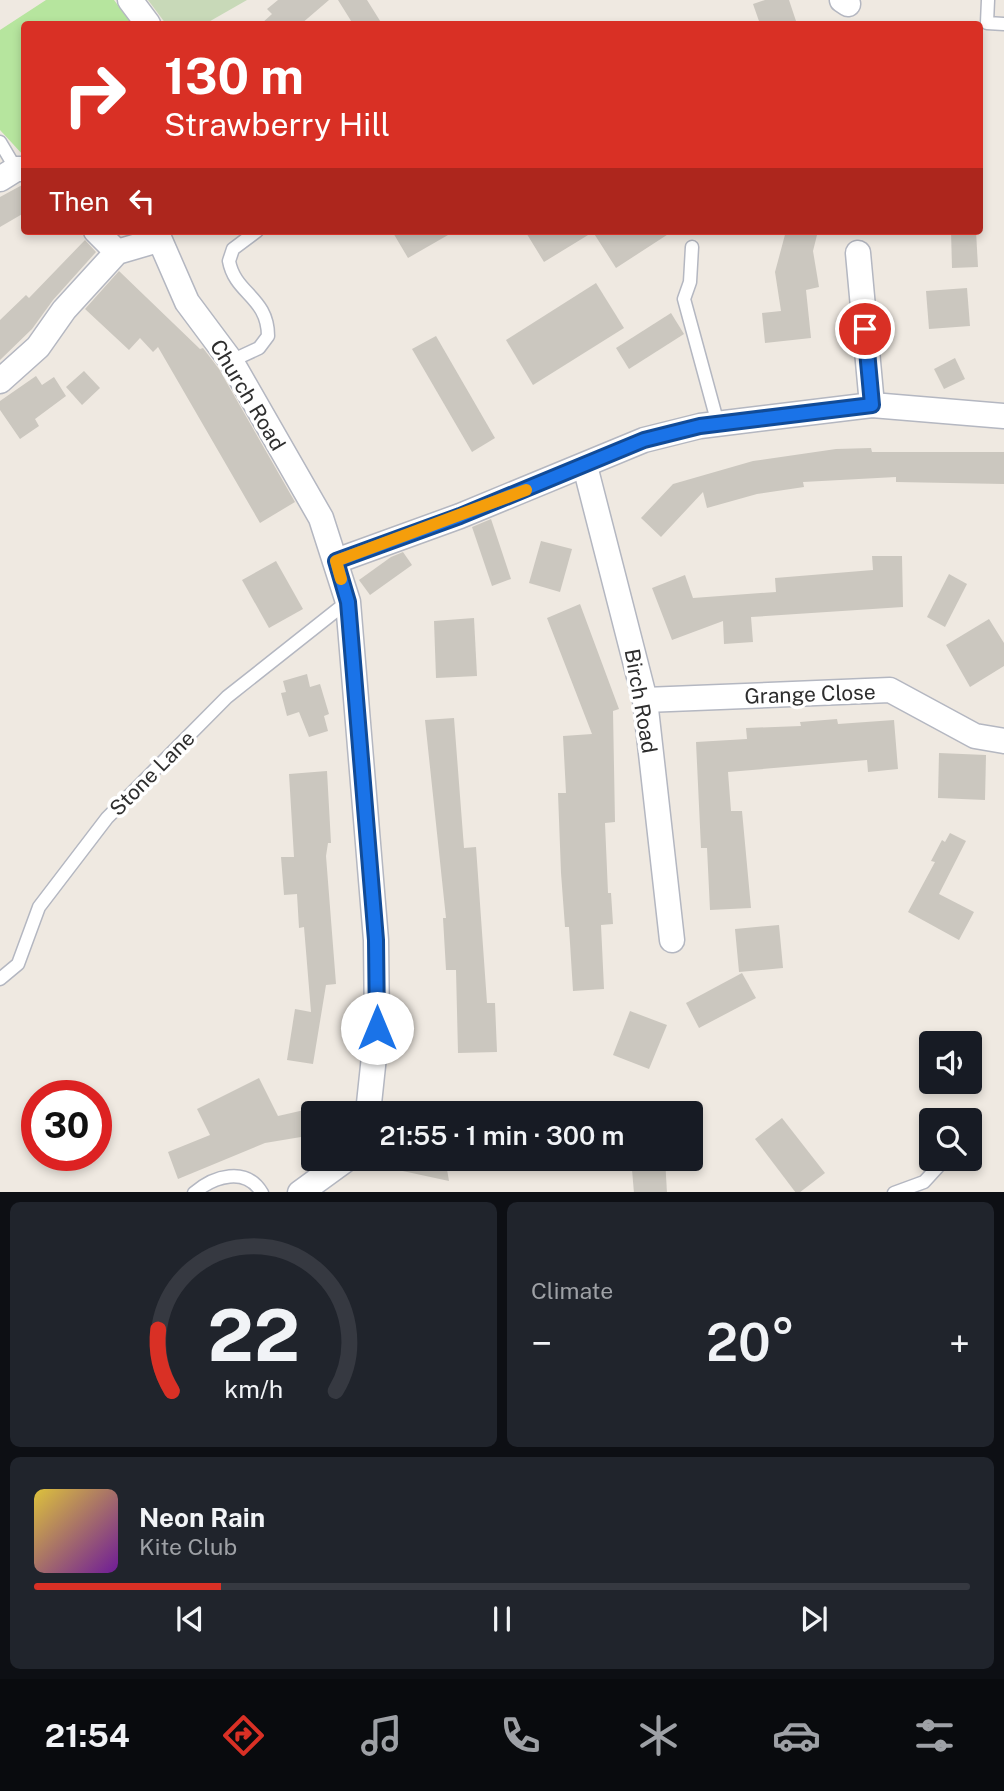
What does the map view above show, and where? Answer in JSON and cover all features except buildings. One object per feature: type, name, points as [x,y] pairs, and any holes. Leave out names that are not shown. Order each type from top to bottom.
[{"type":"street","points":[[130,0],[146,21]]},
{"type":"street","points":[[100,235],[117,252]]},
{"type":"street","points":[[0,381],[38,347],[64,310],[117,252],[157,236]]},
{"type":"street","name":"Church Road","points":[[157,236],[187,302],[231,361],[321,519],[348,602],[376,940],[377,1028],[369,1101]]},
{"type":"street","points":[[858,253],[872,405]]},
{"type":"street","points":[[336,561],[585,466],[644,440],[718,424],[872,405],[1004,416]]},
{"type":"street","name":"Birch Road","points":[[585,466],[645,700],[672,940]]},
{"type":"street","name":"Grange Close","points":[[645,700],[890,690],[975,736],[1004,741]]},
{"type":"street","points":[[300,1192],[330,1171]]},
{"type":"lane","points":[[988,0],[986,23],[1004,24]]},
{"type":"lane","points":[[0,142],[14,172]]},
{"type":"lane","points":[[231,361],[259,348],[268,336],[265,313],[241,285],[229,261],[233,249],[252,235]]},
{"type":"lane","points":[[692,247],[690,282],[684,299],[718,424]]},
{"type":"lane","name":"Stone Lane","points":[[0,979],[13,971],[24,952],[39,907],[107,818],[227,697],[348,602]]},
{"type":"lane","points":[[894,1192],[924,1182],[934,1171]]},
{"type":"lane","points":[[194,1192],[208,1181],[235,1175],[250,1180],[262,1192]]},
{"type":"green space","points":[[46,0],[114,0],[130,21],[21,21],[21,153],[0,130],[0,30]]},
{"type":"green space","points":[[148,0],[247,0],[210,21],[164,21]]},
{"type":"slow traffic","points":[[341,579],[336,561],[526,490]]},
{"type":"route","points":[[377,1028],[376,940],[348,602],[336,561],[460,516],[644,440],[700,426],[872,405],[865,329]]}]
